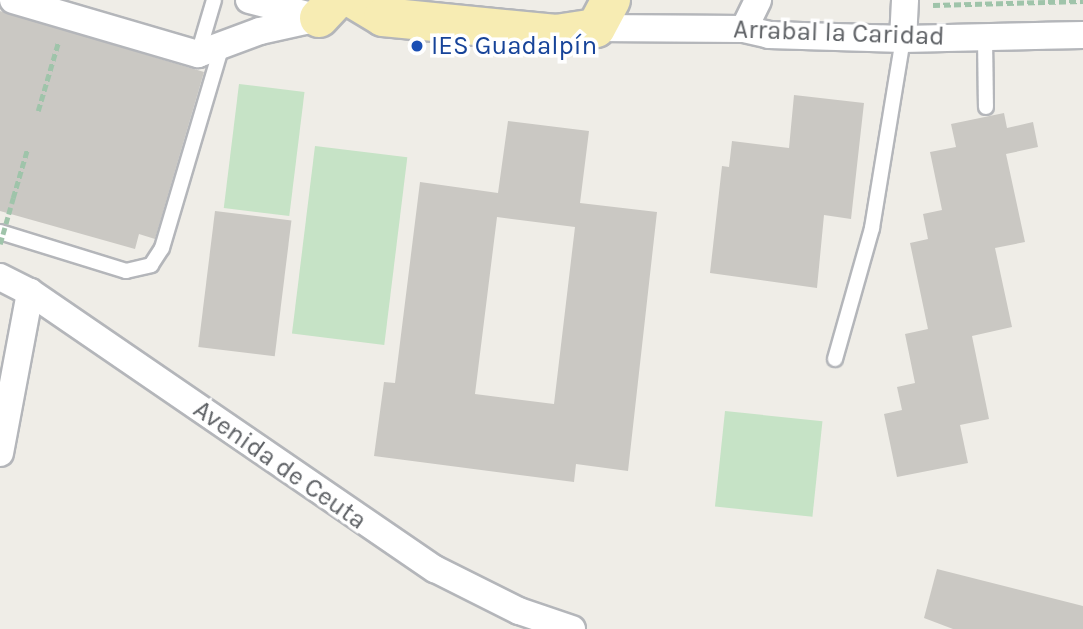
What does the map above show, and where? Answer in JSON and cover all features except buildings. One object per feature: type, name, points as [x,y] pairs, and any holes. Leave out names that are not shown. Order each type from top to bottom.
[{"type":"main road","points":[[369,9],[556,34],[603,14]]},
{"type":"street","points":[[13,0],[209,51],[328,9]]},
{"type":"street","points":[[249,0],[328,9],[369,9]]},
{"type":"street","points":[[744,29],[758,0]]},
{"type":"street","points":[[903,39],[905,0]]},
{"type":"street","name":"Arrabal la Caridad","points":[[603,14],[769,34],[903,39],[1083,35]]},
{"type":"street","name":"Avenida de Ceuta","points":[[0,277],[30,292],[435,569],[519,611],[572,629]]},
{"type":"street","points":[[0,453],[30,292]]},
{"type":"lane","points":[[0,232],[126,271],[151,265],[162,248],[209,51],[214,0]]},
{"type":"lane","points":[[985,38],[986,107]]},
{"type":"lane","points":[[835,359],[872,228],[903,39]]},
{"type":"path","points":[[38,111],[67,16]]},
{"type":"path","points":[[0,244],[27,150]]},
{"type":"green space","points":[[239,84],[305,92],[289,216],[224,208]]},
{"type":"green space","points":[[315,146],[407,157],[384,345],[292,334]]},
{"type":"green space","points":[[725,411],[822,421],[812,517],[715,506]]},
{"type":"place","name":"IES Guadalpín","points":[[417,46]]}]
